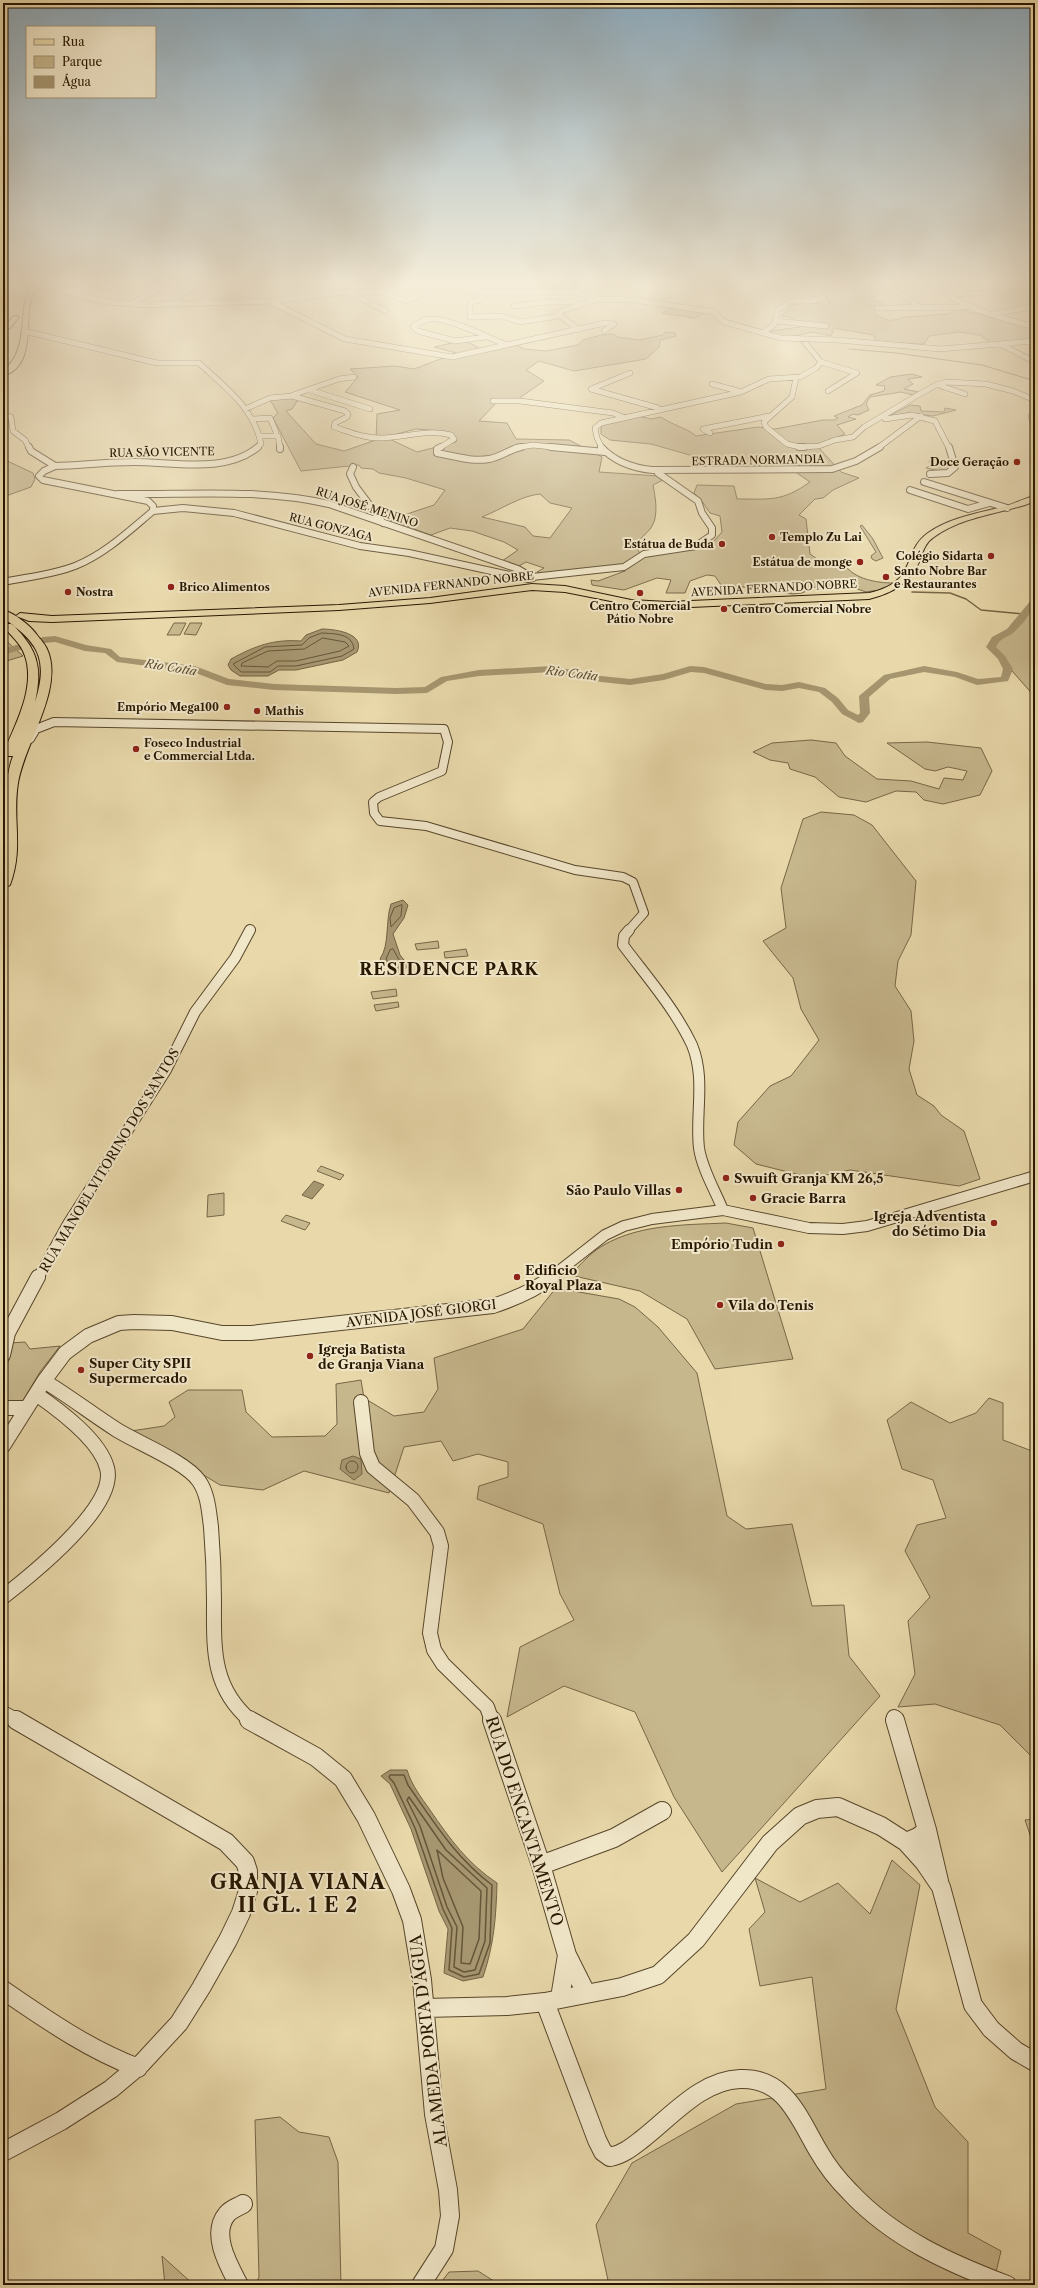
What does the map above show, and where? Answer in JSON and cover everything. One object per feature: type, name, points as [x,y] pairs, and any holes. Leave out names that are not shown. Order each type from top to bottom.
[{"type":"highway","points":[[3,607],[20,616],[46,664],[47,682],[44,698],[16,764],[11,793],[12,862],[3,885]]},
{"type":"highway","points":[[3,613],[19,623],[33,639],[34,666],[33,686],[3,772]]},
{"type":"highway","points":[[3,623],[22,640],[33,639]]},
{"type":"main road","name":"AVENIDA FERNANDO NOBRE","points":[[20,616],[32,619],[47,619],[84,616],[204,614],[428,601],[530,580],[636,603],[668,605],[869,596],[885,593],[899,584],[914,563],[921,545],[932,534],[962,522],[1033,501]]},
{"type":"main road","points":[[33,639],[38,622],[47,619]]},
{"type":"street","points":[[224,388],[253,419],[258,426],[261,436],[278,436],[280,449]]},
{"type":"street","points":[[245,409],[270,398],[292,396],[315,388]]},
{"type":"street","points":[[594,388],[591,389],[660,409]]},
{"type":"street","points":[[726,388],[741,392]]},
{"type":"street","points":[[292,396],[344,411],[348,414],[347,417],[335,423],[334,427],[368,437],[388,437],[429,431],[450,435],[454,440],[436,451],[440,455],[447,457],[490,459],[513,448],[534,445],[605,452],[595,428],[601,423],[741,392],[750,388]]},
{"type":"street","points":[[794,388],[792,397],[764,422],[766,427],[787,444],[800,448],[815,447],[835,440],[853,437],[864,427],[932,388]]},
{"type":"street","points":[[828,390],[832,388]]},
{"type":"street","points":[[948,388],[965,394]]},
{"type":"street","points":[[954,390],[960,388]]},
{"type":"street","points":[[1001,388],[1017,392],[1035,400]]},
{"type":"street","points":[[310,390],[370,409]]},
{"type":"street","points":[[493,401],[520,401],[614,413],[623,417]]},
{"type":"street","points":[[1035,410],[1031,416],[1035,428]]},
{"type":"street","points":[[3,415],[12,417],[13,431],[25,440],[31,451],[55,466]]},
{"type":"street","points":[[875,422],[906,415],[921,416],[935,421],[947,442],[955,467],[948,473],[930,474]]},
{"type":"street","points":[[710,433],[703,428],[769,416]]},
{"type":"street","name":"ESTRADA NORMANDIA","points":[[605,452],[630,467],[652,470],[792,471],[841,468],[877,448],[921,416]]},
{"type":"street","points":[[253,419],[270,418],[276,432]]},
{"type":"street","points":[[740,421],[750,427]]},
{"type":"street","points":[[722,425],[731,431]]},
{"type":"street","name":"RUA SÃO VICENTE","points":[[55,466],[225,461],[241,457],[257,449],[261,444],[261,436]]},
{"type":"street","points":[[3,582],[42,576],[76,566],[98,553],[153,511],[151,503],[118,494],[51,482],[43,480],[39,476],[41,473],[55,466]]},
{"type":"street","points":[[353,467],[350,474],[356,487],[383,523]]},
{"type":"street","name":"ESTRADA NORMANDIA","points":[[530,580],[628,566],[644,554],[690,547],[708,539],[712,535],[712,528],[702,513],[698,501],[684,493],[671,478],[652,470]]},
{"type":"street","points":[[924,482],[1007,508]]},
{"type":"street","points":[[910,490],[968,509],[990,503]]},
{"type":"street","name":"RUA JOSÉ MENINO","points":[[118,494],[290,496],[316,501],[518,569],[530,580]]},
{"type":"street","name":"RUA GONZAGA","points":[[153,511],[184,508],[234,513],[283,523],[360,546],[409,553],[530,580]]},
{"type":"street","points":[[47,682],[42,712],[48,717],[172,725],[444,729],[448,742],[443,769],[440,773],[379,797],[373,802],[374,813],[380,820],[387,823],[426,826],[575,870],[623,876],[633,882],[644,913],[624,936],[622,945],[664,999],[692,1046],[701,1089],[699,1146],[701,1158],[723,1210]]},
{"type":"street","points":[[16,764],[25,751],[34,730],[45,724],[58,722],[150,723]]},
{"type":"street","name":"RUA MANOEL VITORINO DOS SANTOS","points":[[3,1355],[8,1333],[15,1318],[68,1224],[166,1070],[195,1012],[235,958],[250,930]]},
{"type":"street","name":"AVENIDA JOSÉ GIORGI","points":[[3,1443],[40,1388],[72,1347],[88,1336],[119,1323],[172,1323],[222,1333],[251,1333],[493,1306],[512,1300],[540,1286],[599,1239],[624,1226],[652,1219],[723,1210],[809,1228],[842,1229],[868,1226],[1035,1176]]},
{"type":"street","points":[[3,1597],[76,1532],[103,1498],[108,1485],[108,1470],[105,1458],[68,1420],[40,1388]]},
{"type":"street","name":"ALAMEDA PORTA D'ÁGUA","points":[[40,1388],[64,1392],[93,1414],[191,1472],[199,1480],[203,1488],[208,1508],[214,1578],[214,1664],[221,1685],[231,1703],[248,1719],[309,1753],[343,1778],[399,1884],[413,1922],[425,2008],[437,2136],[450,2203],[446,2244],[434,2267],[421,2285]]},
{"type":"street","name":"RUA DO ENCANTAMENTO","points":[[361,1402],[367,1454],[373,1467],[413,1500],[429,1519],[437,1532],[440,1546],[430,1633],[434,1650],[443,1664],[487,1707],[541,1865],[567,1955],[586,1993]]},
{"type":"street","points":[[3,1408],[27,1408]]},
{"type":"street","points":[[3,1713],[237,1850],[247,1864],[249,1886],[239,1920],[201,1989],[175,2027],[138,2068],[114,2087],[67,2118],[3,2152]]},
{"type":"street","points":[[894,1717],[927,1830],[973,2005],[991,2029],[1016,2051],[1035,2062]]},
{"type":"street","points":[[425,2008],[507,2006],[553,2000],[622,1987],[658,1975],[696,1940],[770,1843],[805,1814],[826,1806],[838,1807],[881,1826],[906,1842],[924,1862],[941,1887]]},
{"type":"street","points":[[541,1865],[614,1838],[662,1811]]},
{"type":"street","points":[[906,1842],[918,1837],[927,1830]]},
{"type":"street","name":"RUA DO ENCANTAMENTO","points":[[553,2000],[567,1955]]},
{"type":"street","points":[[3,1990],[77,2040],[109,2057],[138,2068]]},
{"type":"street","points":[[553,2000],[597,2140],[603,2152],[610,2157],[617,2156],[640,2141],[674,2113],[715,2086],[739,2079],[763,2080],[779,2089],[794,2104],[818,2152],[850,2192],[874,2215],[904,2237],[933,2253],[999,2284]]},
{"type":"street","points":[[239,2285],[222,2244],[220,2230],[222,2221],[226,2214],[243,2204]]},
{"type":"green space","points":[[349,388],[534,388],[518,399],[500,399],[479,421],[507,423],[516,439],[569,440],[602,457],[599,472],[658,476],[665,479],[653,485],[656,506],[654,522],[639,542],[637,549],[640,553],[693,548],[714,541],[722,532],[720,516],[710,513],[694,493],[697,485],[734,486],[737,499],[767,499],[791,493],[810,482],[781,462],[766,462],[758,466],[725,465],[651,444],[610,440],[601,434],[601,425],[638,416],[651,419],[661,417],[688,430],[696,436],[758,427],[775,429],[823,420],[834,420],[838,418],[834,416],[862,405],[870,395],[884,391],[885,388],[906,388],[904,389],[918,392],[913,395],[901,392],[870,397],[866,404],[869,410],[858,415],[853,414],[848,417],[856,419],[837,425],[845,434],[817,446],[841,472],[859,478],[833,490],[823,498],[815,499],[799,515],[806,519],[810,554],[820,561],[845,565],[854,574],[860,577],[880,582],[893,583],[885,589],[866,592],[846,585],[815,587],[802,593],[792,594],[776,590],[721,585],[715,576],[707,575],[690,581],[685,593],[666,593],[671,580],[657,578],[624,590],[592,585],[591,580],[598,581],[625,571],[599,569],[542,573],[537,572],[544,568],[526,562],[517,567],[502,561],[518,550],[504,542],[472,531],[450,528],[431,535],[389,520],[434,505],[445,490],[406,478],[379,473],[373,469],[361,468],[359,465],[301,471],[273,418],[278,413],[270,400],[290,397],[298,400],[292,409],[286,411],[316,444],[344,451],[376,440],[377,414],[400,410],[345,392]],"holes":[[[416,429],[444,431],[455,436],[456,442],[417,452],[385,437]],[[540,494],[550,503],[572,508],[550,538],[533,536],[525,527],[482,517],[518,500],[533,495]]]},
{"type":"green space","points":[[910,405],[920,406],[921,411],[944,412],[945,408],[956,410],[933,416],[909,413],[889,416]]},
{"type":"green space","points":[[3,459],[33,473],[35,479],[31,487],[3,497]]},
{"type":"green space","points":[[932,460],[940,462],[952,469],[944,472],[926,468],[931,465],[929,461]]},
{"type":"green space","points":[[862,525],[873,539],[883,558],[876,561],[872,559],[871,556],[876,552],[860,526]]},
{"type":"green space","points":[[1035,601],[1035,697],[991,647],[995,639],[1010,631]]},
{"type":"green space","points":[[174,623],[186,623],[180,635],[167,635]]},
{"type":"green space","points":[[190,623],[202,623],[196,635],[184,634]]},
{"type":"green space","points":[[4,639],[23,656],[3,662]]},
{"type":"green space","points":[[811,740],[836,743],[845,756],[877,779],[911,781],[939,789],[944,778],[963,780],[967,771],[948,767],[935,771],[925,769],[887,743],[927,742],[981,748],[992,771],[980,795],[943,804],[924,800],[916,792],[896,791],[866,802],[839,797],[815,777],[790,769],[788,763],[770,760],[753,752],[772,743]]},
{"type":"green space","points":[[821,812],[854,815],[872,825],[916,881],[911,935],[898,961],[895,986],[911,1011],[914,1041],[909,1069],[917,1095],[934,1106],[941,1115],[964,1131],[980,1179],[959,1186],[850,1170],[812,1178],[756,1164],[734,1145],[738,1122],[770,1086],[791,1076],[819,1040],[801,1009],[793,978],[763,941],[786,928],[781,888],[803,819]]},
{"type":"green space","points":[[438,941],[439,948],[417,950],[415,944]]},
{"type":"green space","points":[[466,949],[468,956],[445,958],[444,952]]},
{"type":"green space","points":[[396,989],[397,996],[373,999],[371,992]]},
{"type":"green space","points":[[398,1002],[399,1007],[376,1011],[374,1005]]},
{"type":"green space","points":[[321,1166],[344,1175],[340,1180],[317,1171]]},
{"type":"green space","points":[[224,1193],[224,1215],[207,1217],[208,1195]]},
{"type":"green space","points":[[286,1215],[310,1223],[305,1230],[281,1221]]},
{"type":"green space","name":"Vila do Tenis","points":[[726,1223],[753,1228],[793,1359],[715,1369],[687,1319],[640,1291],[570,1275],[596,1250],[610,1241],[626,1235],[659,1228],[693,1224]]},
{"type":"green space","points":[[556,1288],[619,1299],[635,1307],[658,1327],[697,1373],[727,1516],[746,1529],[792,1524],[812,1606],[844,1605],[849,1656],[880,1696],[722,1872],[674,1797],[635,1712],[564,1686],[507,1717],[520,1647],[574,1620],[560,1594],[543,1524],[477,1499],[479,1486],[508,1477],[508,1462],[478,1454],[453,1461],[441,1441],[404,1447],[389,1493],[304,1471],[263,1490],[220,1485],[131,1431],[164,1426],[175,1417],[169,1402],[188,1390],[242,1390],[246,1412],[272,1437],[325,1436],[337,1424],[336,1384],[361,1380],[364,1398],[394,1416],[424,1412],[438,1389],[434,1358],[523,1329]]},
{"type":"green space","points":[[25,1342],[30,1349],[60,1346],[40,1372],[21,1404],[3,1404],[10,1343]]},
{"type":"green space","points":[[989,1398],[1003,1403],[1003,1440],[1032,1451],[1035,1447],[1035,1760],[1000,1725],[935,1704],[898,1707],[915,1674],[908,1621],[930,1597],[905,1551],[917,1525],[946,1518],[933,1480],[902,1469],[887,1420],[911,1402],[950,1423],[976,1413]]},
{"type":"green space","points":[[1035,1819],[1035,1849],[1025,1820]]},
{"type":"green space","points":[[892,1860],[920,1885],[896,2009],[935,2107],[968,2142],[968,2233],[1001,2251],[993,2285],[609,2285],[596,2225],[632,2163],[736,2104],[826,2089],[812,1977],[760,1986],[749,1929],[765,1912],[755,1878],[800,1902],[838,1883],[870,1914]]},
{"type":"green space","points":[[280,2117],[299,2132],[329,2137],[338,2162],[341,2285],[255,2285],[259,2277],[255,2120]]},
{"type":"green space","points":[[162,2256],[194,2285],[165,2285]]},
{"type":"green space","points":[[478,2271],[500,2285],[439,2285],[449,2272]]},
{"type":"water","points":[[322,629],[341,631],[353,636],[357,640],[359,646],[357,652],[343,660],[296,670],[279,670],[268,676],[240,676],[231,670],[228,665],[231,659],[248,650],[273,642],[301,641],[306,635]]},
{"type":"water","points":[[403,900],[408,905],[404,918],[393,934],[400,955],[408,965],[402,973],[390,970],[380,959],[385,947],[391,904]]},
{"type":"water","points":[[314,1181],[324,1185],[312,1199],[302,1195]]},
{"type":"water","points":[[353,1456],[361,1459],[362,1474],[354,1480],[340,1469],[342,1460]]},
{"type":"water","points":[[390,1770],[407,1770],[417,1791],[452,1841],[468,1859],[497,1883],[494,1931],[490,1953],[483,1977],[463,1981],[444,1973],[448,1929],[439,1911],[411,1829],[390,1784],[381,1776]]},
{"type":"waterway","points":[[912,592],[950,593],[966,599],[981,610],[1023,614]]},
{"type":"waterway","name":"Rio Cotia","points":[[3,652],[43,640],[55,639],[85,648],[108,651],[117,659],[195,669],[227,682],[274,687],[396,691],[427,690],[444,679],[479,673],[552,669],[601,679],[630,682],[664,677],[690,669],[704,670],[766,687],[782,688],[799,685],[822,690],[835,700],[845,712],[859,720],[865,713],[864,696],[887,677],[924,669],[957,675],[977,682],[1005,679],[1008,669],[1002,658],[991,647],[995,639],[1010,631],[1035,601]]},
{"type":"place","name":"Doce Geração","points":[[1017,462]]},
{"type":"place","name":"Templo Zu Lai","points":[[772,537]]},
{"type":"place","name":"Estátua de Buda","points":[[722,544]]},
{"type":"place","name":"Colégio Sidarta","points":[[991,556]]},
{"type":"place","name":"Estátua de monge","points":[[860,562]]},
{"type":"place","name":"Santo Nobre Bar e Restaurantes","points":[[886,577]]},
{"type":"place","name":"Brico Alimentos","points":[[171,587]]},
{"type":"place","name":"Nostra","points":[[68,592]]},
{"type":"place","name":"Centro Comercial Pátio Nobre","points":[[640,593]]},
{"type":"place","name":"Centro Comercial Nobre","points":[[724,609]]},
{"type":"place","name":"Empório Mega100","points":[[227,707]]},
{"type":"place","name":"Mathis","points":[[257,711]]},
{"type":"place","name":"Foseco Industrial e Commercial Ltda.","points":[[136,749]]},
{"type":"place","name":"Swuift Granja KM 26,5","points":[[726,1178]]},
{"type":"place","name":"São Paulo Villas","points":[[679,1190]]},
{"type":"place","name":"Gracie Barra","points":[[753,1198]]},
{"type":"place","name":"Igreja Adventista do Sétimo Dia","points":[[994,1223]]},
{"type":"place","name":"Empório Tudin","points":[[781,1244]]},
{"type":"place","name":"Edificio Royal Plaza","points":[[517,1277]]},
{"type":"place","name":"Vila do Tenis","points":[[720,1305]]},
{"type":"place","name":"Igreja Batista de Granja Viana","points":[[310,1356]]},
{"type":"place","name":"Super City SPII Supermercado","points":[[81,1370]]},
{"type":"district","name":"RESIDENCE PARK","points":[[449,969]]},
{"type":"district","name":"GRANJA VIANA II GL. 1 E 2","points":[[298,1894]]}]
